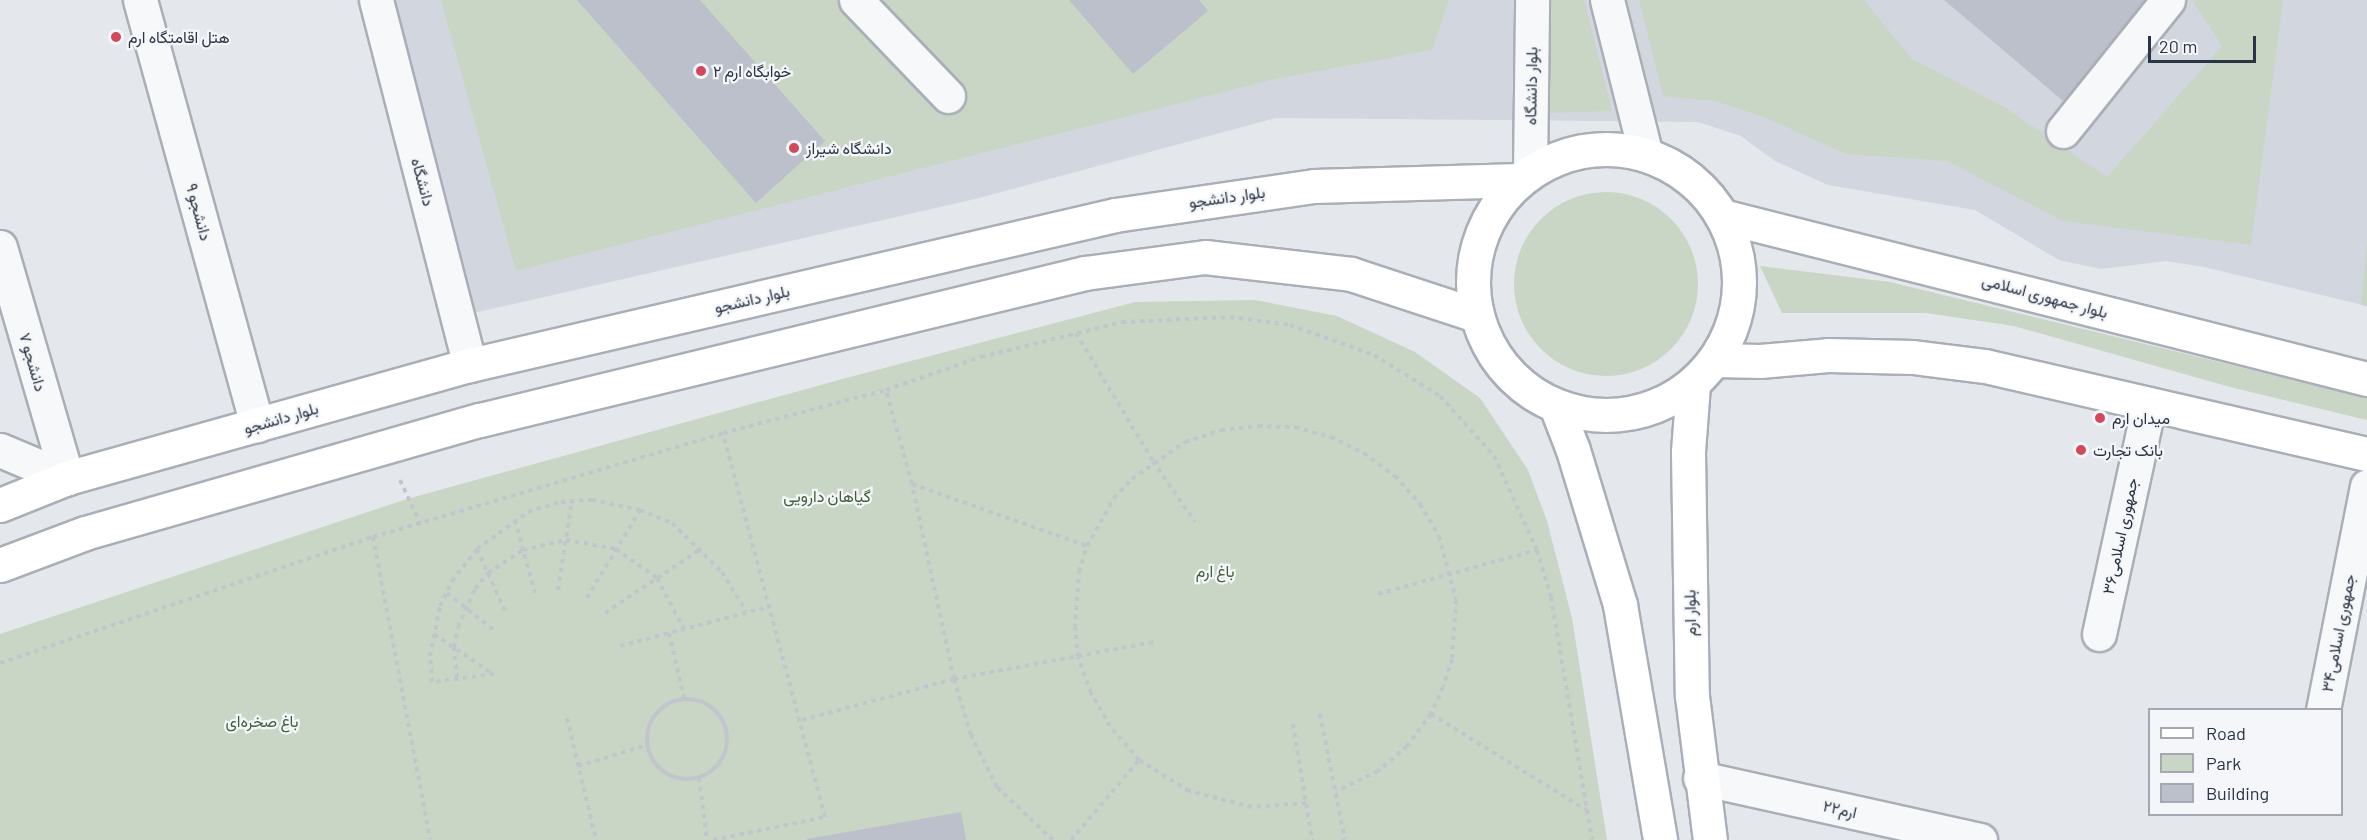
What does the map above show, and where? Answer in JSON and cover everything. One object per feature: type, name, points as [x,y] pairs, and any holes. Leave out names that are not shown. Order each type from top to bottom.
[{"type":"main road","points":[[1616,149],[1646,155],[1676,169],[1702,189],[1722,216],[1736,251],[1740,289],[1733,327],[1716,360],[1693,385],[1662,404],[1627,415],[1591,415],[1556,406],[1520,385],[1493,353],[1476,315],[1472,277],[1479,240],[1495,207],[1525,176],[1557,158],[1586,150],[1616,149]]},
{"type":"main road","name":"بلوار دانشجو","points":[[0,505],[67,478],[470,364],[1115,214],[1314,186],[1525,176]]},
{"type":"main road","name":"بلوار جمهوری اسلامی","points":[[1722,216],[2367,379]]},
{"type":"main road","points":[[0,565],[85,533],[480,420],[1085,273],[1205,257],[1352,274],[1476,315]]},
{"type":"main road","points":[[1716,360],[1760,361],[1828,355],[1913,357],[1985,366],[2367,454]]},
{"type":"main road","name":"بلوار ارم","points":[[1693,385],[1688,452],[1692,696],[1700,778],[1710,840]]},
{"type":"main road","points":[[1556,406],[1573,450],[1620,605],[1660,840]]},
{"type":"street","name":"۹ دانشجو","points":[[140,0],[257,425]]},
{"type":"street","name":"دانشگاه","points":[[376,0],[470,364]]},
{"type":"street","points":[[856,0],[948,96]]},
{"type":"street","name":"بلوار دانشگاه","points":[[1525,176],[1532,0]]},
{"type":"street","points":[[1607,0],[1646,155]]},
{"type":"street","points":[[2063,131],[2168,0]]},
{"type":"street","name":"۷ دانشجو","points":[[0,247],[67,478]]},
{"type":"street","name":"جمهوری اسلامی۳۶","points":[[2098,634],[2149,404]]},
{"type":"street","points":[[0,450],[67,478]]},
{"type":"street","name":"جمهوری اسلامی۳۴","points":[[2323,708],[2367,486]]},
{"type":"street","name":"ارم۲۲","points":[[1700,778],[1980,840]]},
{"type":"path","points":[[0,663],[373,537],[723,433],[886,390],[981,357],[1122,322],[1230,316],[1290,325],[1374,355],[1440,396],[1494,456],[1537,550],[1551,597],[1592,840]]},
{"type":"path","points":[[1076,333],[1153,461],[1195,522]]},
{"type":"path","points":[[886,390],[912,484],[954,679],[971,735],[997,787],[1053,840]]},
{"type":"path","points":[[1306,803],[1252,807],[1220,801],[1189,791],[1139,760],[1110,726],[1090,693],[1078,657],[1075,600],[1087,546],[1114,498],[1153,461],[1185,442],[1221,430],[1258,426],[1295,427],[1331,437],[1364,453],[1401,483],[1439,536],[1451,571],[1457,630],[1452,659],[1431,714],[1407,746],[1378,771],[1337,791]]},
{"type":"path","points":[[713,840],[825,816],[802,720],[723,433]]},
{"type":"path","points":[[387,446],[420,523]]},
{"type":"path","points":[[912,484],[1087,546]]},
{"type":"path","points":[[434,634],[494,674],[432,682],[434,634],[447,593],[477,549],[515,520],[528,512],[572,501],[592,500],[640,510],[672,524],[701,549],[722,572],[746,611]]},
{"type":"path","points":[[558,590],[572,501]]},
{"type":"path","points":[[587,598],[640,510]]},
{"type":"path","points":[[515,520],[535,593]]},
{"type":"path","points":[[373,537],[430,840]]},
{"type":"path","points":[[457,678],[454,647],[465,606],[488,573],[523,550],[566,540],[616,549],[657,578],[684,629]]},
{"type":"path","points":[[477,549],[506,613]]},
{"type":"path","points":[[605,614],[701,549]]},
{"type":"path","points":[[1378,594],[1451,571],[1537,550]]},
{"type":"path","points":[[447,593],[495,631]]},
{"type":"path","points":[[620,646],[771,606]]},
{"type":"path","points":[[669,633],[684,698]]},
{"type":"path","points":[[802,720],[954,679],[1154,642]]},
{"type":"path","points":[[684,698],[707,704],[726,726],[725,755],[717,767],[699,778],[676,778],[664,772],[653,762],[647,745],[650,723],[657,712],[684,698]]},
{"type":"path","points":[[1320,714],[1345,840]]},
{"type":"path","points":[[1431,714],[1588,811]]},
{"type":"path","points":[[567,718],[596,840]]},
{"type":"path","points":[[1293,724],[1312,840]]},
{"type":"path","points":[[578,766],[647,745]]},
{"type":"path","points":[[1071,840],[1139,760]]},
{"type":"path","points":[[699,778],[708,840]]},
{"type":"shaded area","name":"دانشگاه شیراز","points":[[392,0],[2367,0],[2367,306],[2204,267],[2166,261],[2101,269],[2059,260],[1975,210],[1828,185],[1775,161],[1741,136],[1698,122],[1276,118],[975,199],[465,315]]},
{"type":"green space","points":[[441,0],[1449,0],[1432,50],[1275,79],[516,271]]},
{"type":"green space","points":[[1548,0],[1584,0],[1612,111],[1548,113]]},
{"type":"green space","points":[[1639,0],[1864,0],[1912,59],[2004,107],[2107,177],[2222,46],[2192,0],[2283,0],[2251,245],[2063,221],[1947,161],[1846,154],[1764,117],[1715,101],[1663,96]]},
{"type":"green space","points":[[1606,192],[1641,199],[1671,219],[1691,249],[1698,284],[1691,319],[1671,349],[1641,369],[1606,376],[1571,369],[1541,349],[1521,319],[1514,284],[1521,249],[1541,219],[1571,199]]},
{"type":"green space","points":[[2367,243],[2367,306],[2361,305]]},
{"type":"green space","points":[[1760,266],[1890,282],[2367,398],[2367,420],[2230,387],[2014,326],[1926,313],[1782,313]]},
{"type":"green space","name":"باغ ارم","points":[[1255,300],[1337,316],[1415,352],[1480,398],[1528,470],[1547,521],[1572,618],[1607,840],[0,840],[0,634],[407,499],[835,381],[1135,302]]},
{"type":"building","name":"خوابگاه ارم ۲","points":[[577,0],[700,0],[825,141],[756,203]]},
{"type":"building","points":[[1069,0],[1199,0],[1208,11],[1133,74]]},
{"type":"building","points":[[1944,0],[2150,0],[2069,106]]},
{"type":"building","points":[[961,812],[966,840],[807,840],[807,839]]},
{"type":"place","name":"هتل اقامتگاه ارم","points":[[116,37]]},
{"type":"place","name":"خوابگاه ارم ۲","points":[[701,71]]},
{"type":"place","name":"دانشگاه شیراز","points":[[794,148]]},
{"type":"place","name":"میدان ارم","points":[[2100,418]]},
{"type":"place","name":"بانک تجارت","points":[[2081,450]]},
{"type":"park label","name":"گیاهان دارویی","points":[[827,496]]},
{"type":"park label","name":"باغ صخره‌ای","points":[[262,721]]}]
